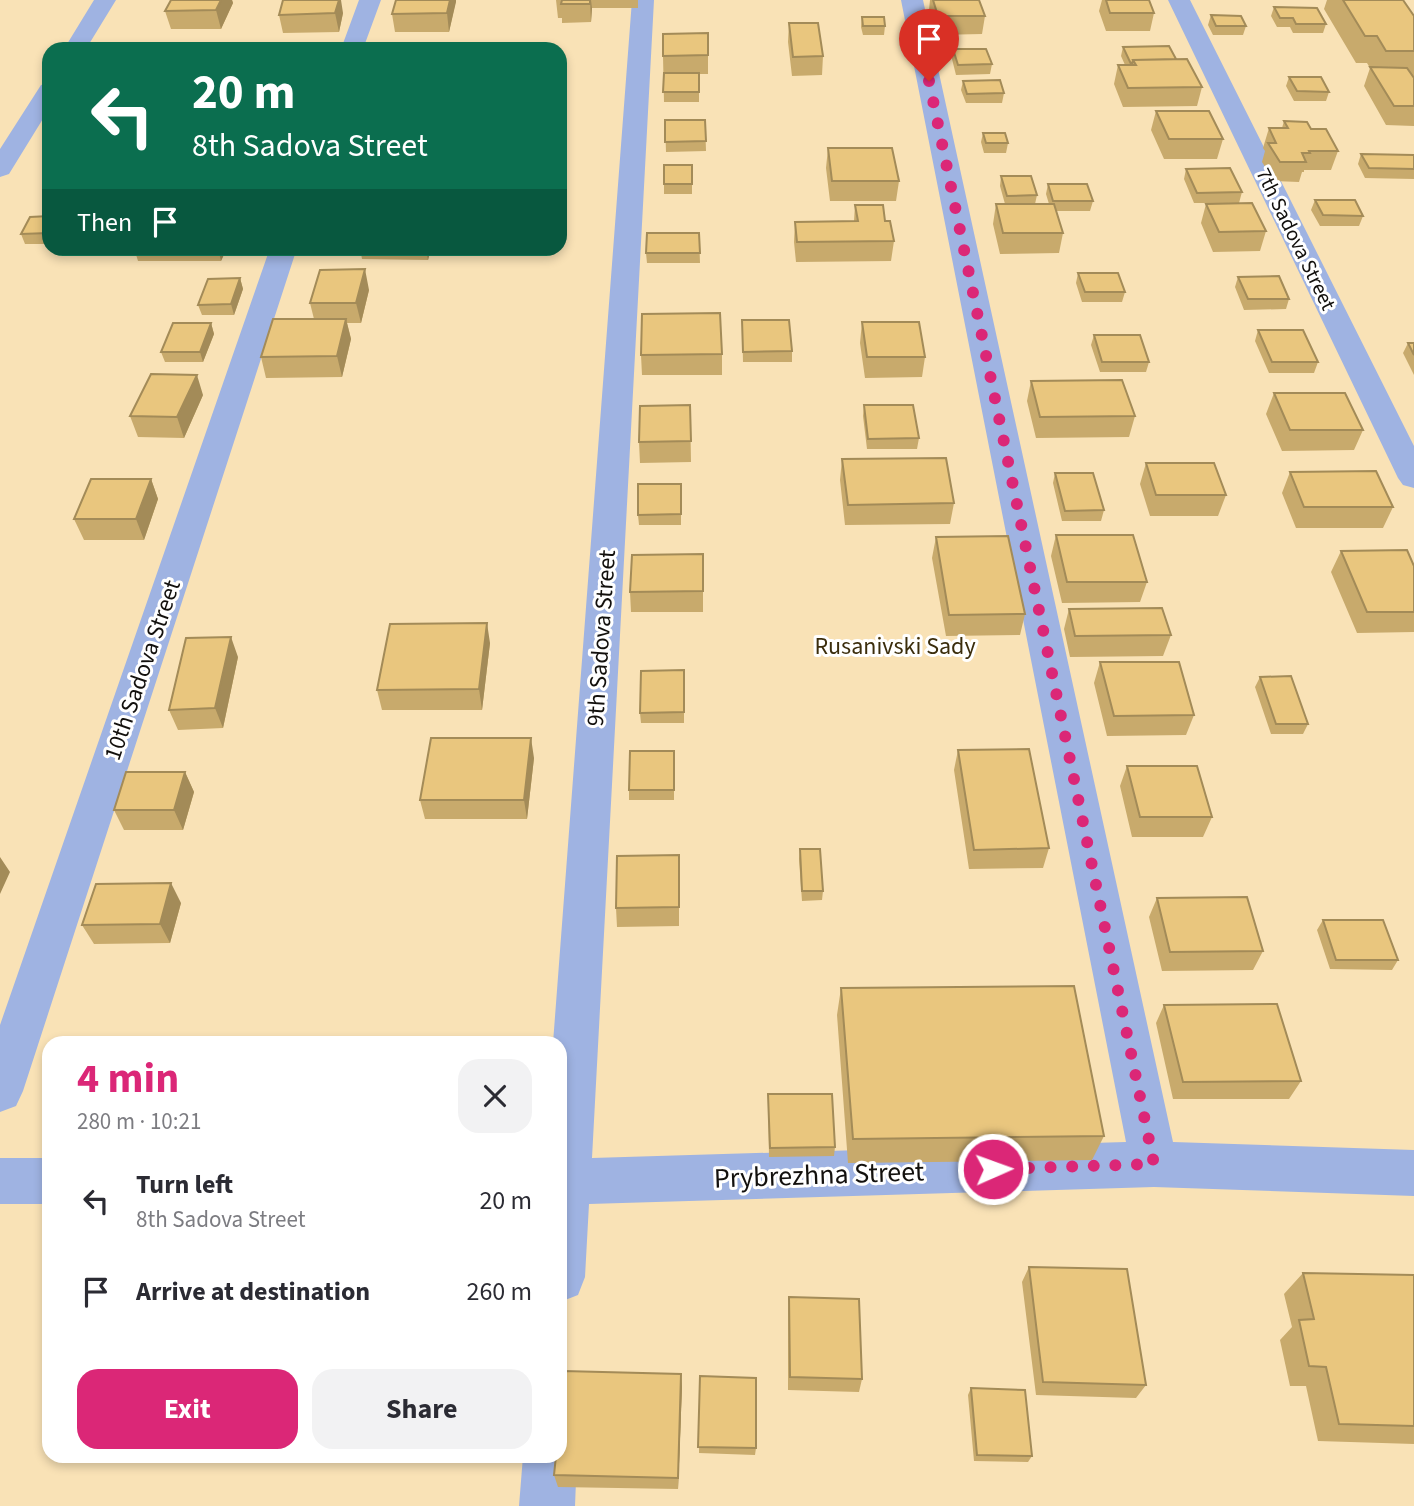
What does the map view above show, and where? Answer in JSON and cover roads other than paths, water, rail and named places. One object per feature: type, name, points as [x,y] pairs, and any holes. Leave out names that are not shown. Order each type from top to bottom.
[{"type":"street","points":[[79,42],[105,0]]},
{"type":"street","points":[[355,42],[370,0]]},
{"type":"street","name":"9th Sadova Street","points":[[567,1123],[643,0]]},
{"type":"street","points":[[912,0],[1154,1164]]},
{"type":"street","name":"7th Sadova Street","points":[[1179,0],[1414,478]]},
{"type":"street","points":[[0,169],[42,101]]},
{"type":"street","name":"10th Sadova Street","points":[[0,1091],[281,256]]},
{"type":"street","name":"Prybrezhna Street","points":[[567,1182],[1154,1164],[1414,1172]]},
{"type":"street","points":[[0,1181],[42,1181]]},
{"type":"street","points":[[547,1506],[550,1463]]},
{"type":"park label","name":"Rusanivski Sady","points":[[895,646]]}]
